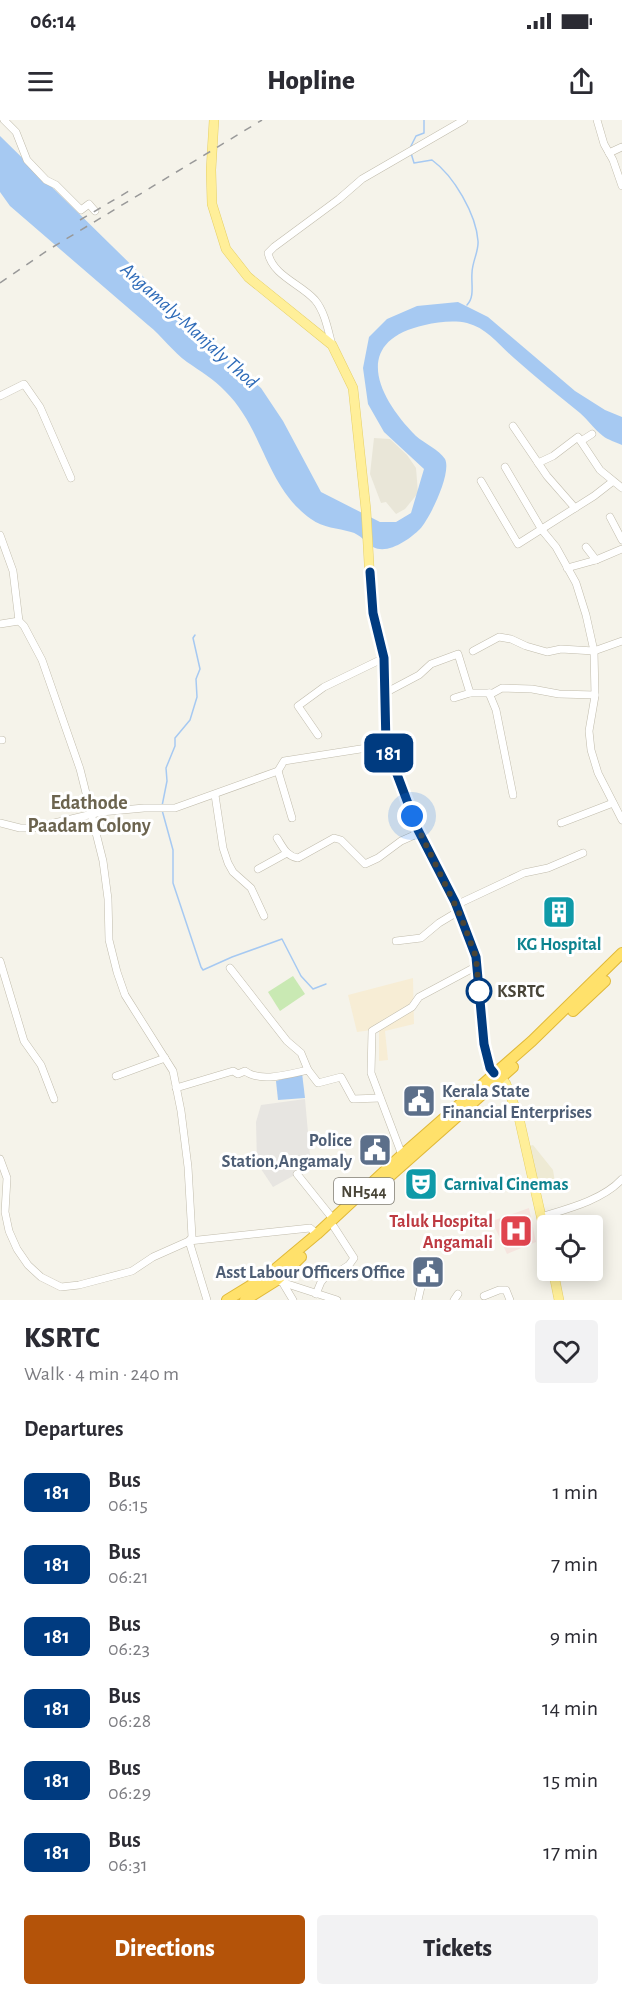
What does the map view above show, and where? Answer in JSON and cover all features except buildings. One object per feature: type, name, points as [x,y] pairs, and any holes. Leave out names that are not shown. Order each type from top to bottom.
[{"type":"highway","name":"NH544","points":[[227,1300],[268,1275],[317,1234],[334,1223],[497,1075],[622,953]]},
{"type":"highway","name":"NH544","points":[[249,1299],[279,1283],[334,1223],[402,1155],[553,1031],[622,964]]},
{"type":"main road","points":[[214,120],[211,170],[212,204],[226,249],[248,277],[332,345],[353,388],[366,510],[373,613],[384,658],[386,745],[419,833],[457,908],[476,957],[484,1044],[490,1068],[514,1100],[541,1215]]},
{"type":"main road","points":[[555,1281],[559,1300]]},
{"type":"street","points":[[4,120],[16,132],[27,160],[46,180],[56,185],[81,210],[89,204],[95,211]]},
{"type":"street","points":[[332,345],[326,320],[315,300],[270,261],[268,253],[362,179],[464,120]]},
{"type":"street","points":[[597,120],[604,144],[622,186]]},
{"type":"street","points":[[609,153],[622,147]]},
{"type":"street","points":[[0,396],[24,384],[40,407],[71,478]]},
{"type":"street","points":[[513,426],[538,463],[575,508]]},
{"type":"street","points":[[581,441],[592,434]]},
{"type":"street","points":[[538,463],[553,456],[578,436],[600,470],[622,488]]},
{"type":"street","points":[[505,467],[542,530],[556,547],[579,594],[594,651],[595,695],[589,739],[598,773],[622,820]]},
{"type":"street","points":[[482,481],[517,544],[542,530],[612,482]]},
{"type":"street","points":[[609,517],[622,540]]},
{"type":"street","points":[[0,535],[13,571],[19,621],[42,660],[80,769],[97,832],[108,898],[109,940],[117,972],[125,995],[173,1071],[188,1167],[192,1237],[189,1241],[207,1300]]},
{"type":"street","points":[[586,547],[596,560]]},
{"type":"street","points":[[567,568],[596,560],[622,549]]},
{"type":"street","points":[[0,624],[19,621]]},
{"type":"street","points":[[473,651],[499,637],[547,652],[561,649],[594,651],[622,640]]},
{"type":"street","points":[[385,693],[419,675],[431,664],[458,654],[470,693]]},
{"type":"street","points":[[318,735],[298,706],[324,687],[384,658]]},
{"type":"street","points":[[454,698],[470,693],[494,693],[502,688],[595,695]]},
{"type":"street","points":[[489,693],[496,710],[513,795]]},
{"type":"street","points":[[0,823],[20,828],[33,828],[91,815],[144,808],[175,808],[278,771],[284,761],[386,745]]},
{"type":"street","points":[[278,771],[291,818]]},
{"type":"street","points":[[215,795],[228,862],[233,873],[251,888],[264,916]]},
{"type":"street","points":[[561,823],[613,803]]},
{"type":"street","points":[[276,838],[286,853],[298,858],[334,838],[341,840],[365,864],[378,858],[401,841],[419,833]]},
{"type":"street","points":[[258,869],[286,853]]},
{"type":"street","points":[[396,941],[421,938],[457,908],[524,873],[548,868],[583,853]]},
{"type":"street","points":[[0,961],[24,1041],[41,1065],[54,1099]]},
{"type":"street","points":[[402,1155],[370,1073],[372,1031],[412,1007],[419,997],[477,966]]},
{"type":"street","points":[[230,968],[287,1041],[301,1053],[308,1070],[318,1083],[341,1077],[353,1099],[380,1098]]},
{"type":"street","points":[[116,1076],[165,1058]]},
{"type":"street","points":[[176,1088],[233,1071],[238,1074],[245,1071],[254,1076],[275,1077],[308,1070]]},
{"type":"street","points":[[0,1159],[7,1178],[6,1212],[9,1231],[17,1249],[28,1265],[41,1277],[61,1287],[89,1283],[132,1271],[153,1257],[189,1241],[310,1228],[317,1234]]},
{"type":"street","points":[[297,1174],[334,1223],[354,1258],[349,1265],[335,1274],[329,1272],[321,1282],[316,1294]]},
{"type":"street","points":[[546,1215],[593,1198],[622,1179]]},
{"type":"street","points":[[279,1283],[337,1300]]},
{"type":"street","points":[[279,1283],[293,1300]]},
{"type":"street","points":[[418,1300],[421,1287]]},
{"type":"street","points":[[484,1296],[499,1290],[506,1290],[510,1300]]},
{"type":"shaded area","points":[[374,438],[390,439],[407,455],[416,468],[418,493],[405,509],[396,514],[386,502],[381,503],[370,474]]},
{"type":"shaded area","points":[[413,978],[414,1024],[385,1031],[388,1060],[379,1061],[379,1029],[357,1032],[348,995]]},
{"type":"shaded area","points":[[305,1099],[311,1166],[273,1187],[257,1163],[256,1122],[261,1105]]},
{"type":"shaded area","points":[[533,1145],[553,1170],[555,1182],[538,1188],[529,1146]]},
{"type":"shaded area","name":"Taluk Hospital Angamali","points":[[529,1208],[536,1242],[507,1254],[492,1221]]},
{"type":"green space","points":[[293,976],[305,994],[280,1011],[268,992]]},
{"type":"water","name":"Angamaly-Manjaly Thod","points":[[0,136],[222,354],[261,388],[283,421],[321,492],[380,522],[396,522],[411,513],[424,469],[384,432],[368,404],[363,368],[369,337],[387,319],[417,306],[458,302],[488,317],[575,391],[605,410],[622,417],[622,445],[603,436],[580,413],[481,329],[474,325],[457,322],[425,325],[402,333],[387,344],[379,357],[378,372],[382,388],[402,421],[416,436],[445,459],[443,484],[429,515],[420,529],[411,537],[398,545],[385,549],[373,547],[354,533],[316,522],[296,506],[284,490],[248,422],[225,391],[182,358],[153,329],[10,206],[0,192]]},
{"type":"water","points":[[302,1073],[305,1098],[278,1100],[276,1081]]},
{"type":"waterway","points":[[410,148],[416,136],[424,133],[424,120]]},
{"type":"waterway","points":[[411,153],[414,163],[432,160],[440,167],[456,186],[473,219],[478,245],[472,269],[472,294],[467,305]]},
{"type":"waterway","points":[[162,806],[167,781],[166,768],[175,746],[175,738],[190,720],[197,697],[196,679],[200,669],[193,638],[195,635]]},
{"type":"waterway","points":[[162,810],[173,850],[173,883],[203,970],[282,939],[301,976],[313,989],[326,984]]},
{"type":"railway","points":[[0,283],[48,250],[262,120]]},
{"type":"railway","points":[[80,220],[134,188]]},
{"type":"bus line","name":"181","points":[[370,572],[373,613],[384,658],[386,745],[418,830],[455,902],[476,957],[484,1044],[490,1068],[494,1073]]},
{"type":"place","name":"KG Hospital","points":[[559,912]]},
{"type":"place","name":"KSRTC","points":[[479,991]]},
{"type":"place","name":"Kerala State Financial Enterprises","points":[[419,1101]]},
{"type":"place","name":"Police Station,Angamaly","points":[[375,1150]]},
{"type":"place","name":"Carnival Cinemas","points":[[421,1184]]},
{"type":"place","name":"Taluk Hospital Angamali","points":[[516,1231]]},
{"type":"place","name":"Asst Labour Officers Office","points":[[428,1272]]},
{"type":"district","name":"Edathode Paadam Colony","points":[[89,814]]},
{"type":"route","points":[[412,816],[461,917],[476,957],[479,993],[479,991]]}]
